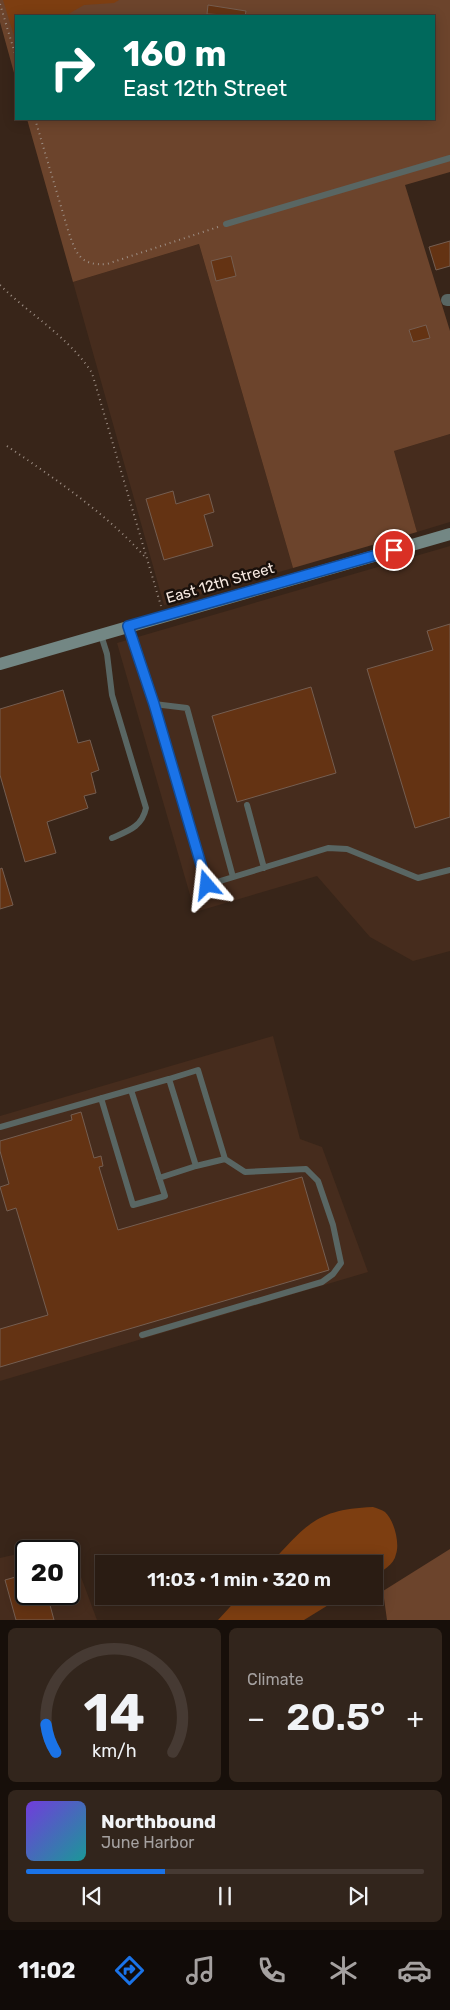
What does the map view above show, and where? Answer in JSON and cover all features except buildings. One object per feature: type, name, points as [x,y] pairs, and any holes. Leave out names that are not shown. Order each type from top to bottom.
[{"type":"street","name":"East 12th Street","points":[[0,664],[450,534]]},
{"type":"lane","points":[[226,224],[450,158]]},
{"type":"lane","points":[[128,626],[154,704],[207,885],[328,848],[347,849],[418,878],[450,870]]},
{"type":"lane","points":[[101,635],[107,654],[112,695],[146,808],[144,816],[139,823],[132,829],[112,838]]},
{"type":"lane","points":[[154,704],[187,708],[233,877]]},
{"type":"lane","points":[[247,806],[264,868]]},
{"type":"lane","points":[[0,1127],[198,1070],[225,1159],[246,1172],[306,1169],[318,1181],[332,1225],[341,1263],[333,1274],[322,1282],[142,1335]]},
{"type":"lane","points":[[169,1079],[196,1166]]},
{"type":"lane","points":[[101,1098],[133,1205],[165,1196],[131,1090]]},
{"type":"lane","points":[[159,1178],[225,1159]]},
{"type":"path","points":[[0,4],[15,54]]},
{"type":"path","points":[[35,120],[68,230],[74,246],[83,261],[96,265],[107,264],[226,224]]},
{"type":"path","points":[[0,285],[70,345],[92,373],[110,430],[145,558],[164,616]]},
{"type":"path","points":[[7,446],[68,489],[125,536],[145,558]]},
{"type":"shaded area","points":[[0,0],[450,0],[450,172],[405,185],[450,331],[450,434],[394,451],[417,532],[293,568],[199,244],[73,282],[27,120],[435,120],[435,15],[15,15],[15,76],[0,22]]},
{"type":"shaded area","points":[[3,0],[119,0],[114,3],[84,5],[67,15],[15,15],[15,39]]},
{"type":"shaded area","points":[[199,244],[293,568],[164,605],[73,282]]},
{"type":"shaded area","points":[[450,434],[450,522],[417,532],[394,451]]},
{"type":"shaded area","points":[[450,546],[450,951],[413,961],[370,937],[317,876],[195,912],[117,643]]},
{"type":"shaded area","points":[[273,1036],[300,1139],[322,1147],[368,1272],[0,1381],[0,1116]]},
{"type":"shaded area","points":[[373,1507],[384,1511],[393,1526],[397,1538],[396,1554],[393,1561],[383,1570],[383,1555],[278,1555],[293,1539],[314,1522],[338,1511]]},
{"type":"shaded area","points":[[450,1549],[450,1620],[387,1620],[383,1591]]},
{"type":"shaded area","points":[[15,1555],[15,1605],[80,1605],[80,1574],[97,1620],[0,1620],[0,1558]]},
{"type":"shaded area","points":[[232,1605],[328,1605],[304,1620],[218,1620]]},
{"type":"route","points":[[207,885],[154,704],[128,626],[394,550]]}]
